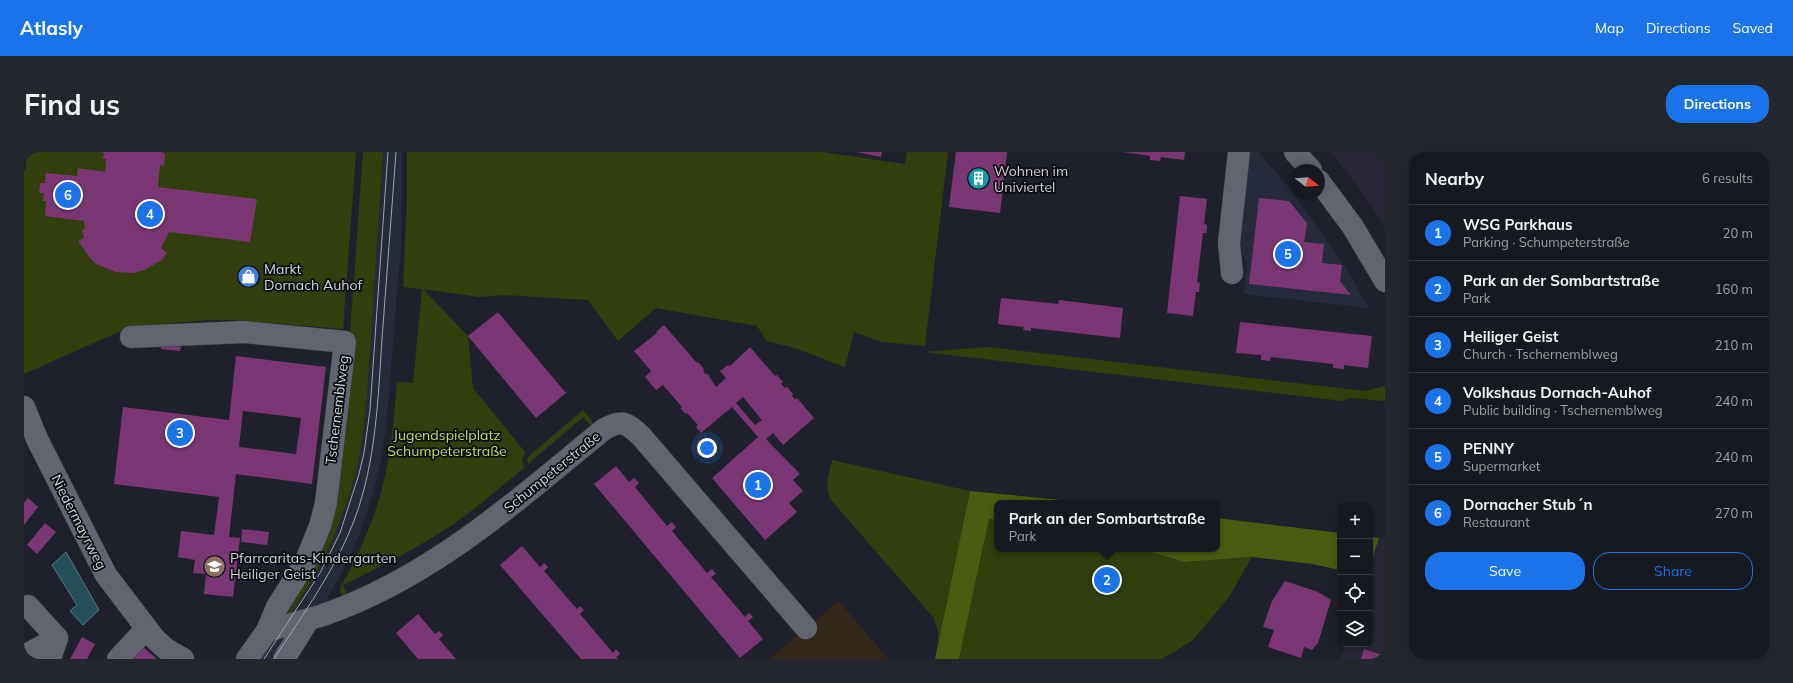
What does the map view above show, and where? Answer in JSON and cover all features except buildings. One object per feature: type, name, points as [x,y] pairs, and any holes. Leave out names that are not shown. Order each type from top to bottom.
[{"type":"street","points":[[1232,273],[1229,243],[1239,152]]},
{"type":"street","points":[[1295,152],[1306,164]]},
{"type":"street","points":[[1325,189],[1353,227],[1385,281]]},
{"type":"street","name":"Tschernemblweg","points":[[131,337],[244,332],[345,342],[323,516],[305,563],[277,607],[267,631]]},
{"type":"street","name":"Niedermayrweg","points":[[24,407],[37,439],[106,575],[146,629],[166,649],[183,659]]},
{"type":"street","name":"Schumpeterstraße","points":[[267,631],[341,608],[388,586],[434,560],[490,523],[603,430],[613,424],[621,423],[630,426],[641,436],[806,628]]},
{"type":"street","points":[[28,606],[57,638]]},
{"type":"street","points":[[284,659],[309,619]]},
{"type":"street","points":[[118,659],[146,629]]},
{"type":"street","points":[[247,659],[267,631]]},
{"type":"street","points":[[24,656],[57,638]]},
{"type":"street","points":[[50,659],[57,638]]},
{"type":"shaded area","points":[[383,152],[402,152],[402,184],[401,244],[386,429],[381,460],[373,494],[361,530],[349,558],[325,603],[289,617],[317,572],[337,530],[350,494],[358,463],[363,434],[368,385]]},
{"type":"shaded area","points":[[1246,152],[1258,152],[1288,186],[1289,200],[1298,200],[1346,268],[1369,308],[1244,294],[1247,261],[1235,245]]},
{"type":"shaded area","points":[[1331,152],[1385,152],[1385,226],[1354,181]]},
{"type":"shaded area","points":[[1379,538],[1385,539],[1385,659],[1341,659],[1345,647],[1373,647],[1373,557]]},
{"type":"shaded area","points":[[66,552],[99,610],[83,625],[70,611],[77,605],[52,565]]},
{"type":"shaded area","points":[[839,601],[888,659],[769,659]]},
{"type":"shaded area","points":[[296,634],[280,659],[256,659],[272,640]]},
{"type":"green space","points":[[26,152],[356,152],[343,329],[234,320],[207,320],[130,327],[24,374],[24,171],[26,170]]},
{"type":"green space","points":[[363,152],[383,152],[368,385],[363,434],[358,463],[350,494],[337,530],[317,572],[289,617],[284,617],[308,565],[350,334]]},
{"type":"green space","name":"Jugendspielplatz Schumpeterstraße","points":[[407,152],[823,152],[905,164],[907,152],[948,152],[925,346],[882,342],[854,332],[845,367],[795,348],[767,341],[757,326],[656,308],[618,341],[588,300],[503,295],[479,297],[423,289],[468,336],[473,388],[525,452],[522,460],[524,468],[451,526],[416,547],[343,585],[348,596],[343,597],[340,592],[340,588],[369,529],[384,478],[392,437],[397,382],[413,383],[422,289],[403,287],[407,198]]},
{"type":"green space","points":[[988,347],[1365,391],[1385,386],[1385,401],[1350,398],[1343,401],[924,352]]},
{"type":"green space","points":[[583,410],[595,425],[592,427],[583,417],[528,464],[527,459],[529,456]]},
{"type":"green space","points":[[832,460],[970,491],[938,644],[938,630],[933,617],[831,500],[827,485]]},
{"type":"green space","points":[[970,491],[1061,500],[994,500],[994,520],[989,519],[959,659],[935,659]]},
{"type":"green space","points":[[1220,518],[1337,533],[1337,569],[1312,564],[1252,557],[1184,562],[1151,552],[1220,552]]},
{"type":"green space","points":[[989,519],[994,520],[994,552],[1151,552],[1184,562],[1252,557],[1229,597],[1192,641],[1162,659],[959,659]]},
{"type":"green space","points":[[1373,537],[1379,538],[1373,557]]},
{"type":"tram line","points":[[264,659],[320,573],[340,533],[359,474],[364,453],[370,410],[388,152]]},
{"type":"tram line","points":[[274,659],[329,573],[355,518],[368,474],[375,430],[396,152]]},
{"type":"place","name":"Wohnen im Univiertel","points":[[978,179]]},
{"type":"place","name":"Dornacher Stub´n","points":[[68,195]]},
{"type":"place","name":"Volkshaus Dornach-Auhof","points":[[150,214]]},
{"type":"place","name":"PENNY","points":[[1288,254]]},
{"type":"place","name":"Markt Dornach Auhof","points":[[249,277]]},
{"type":"place","name":"Heiliger Geist","points":[[180,433]]},
{"type":"place","name":"WSG Parkhaus","points":[[758,485]]},
{"type":"place","name":"Pfarrcaritas-Kindergarten Heiliger Geist","points":[[215,566]]},
{"type":"place","name":"Park an der Sombartstraße","points":[[1107,580]]}]
